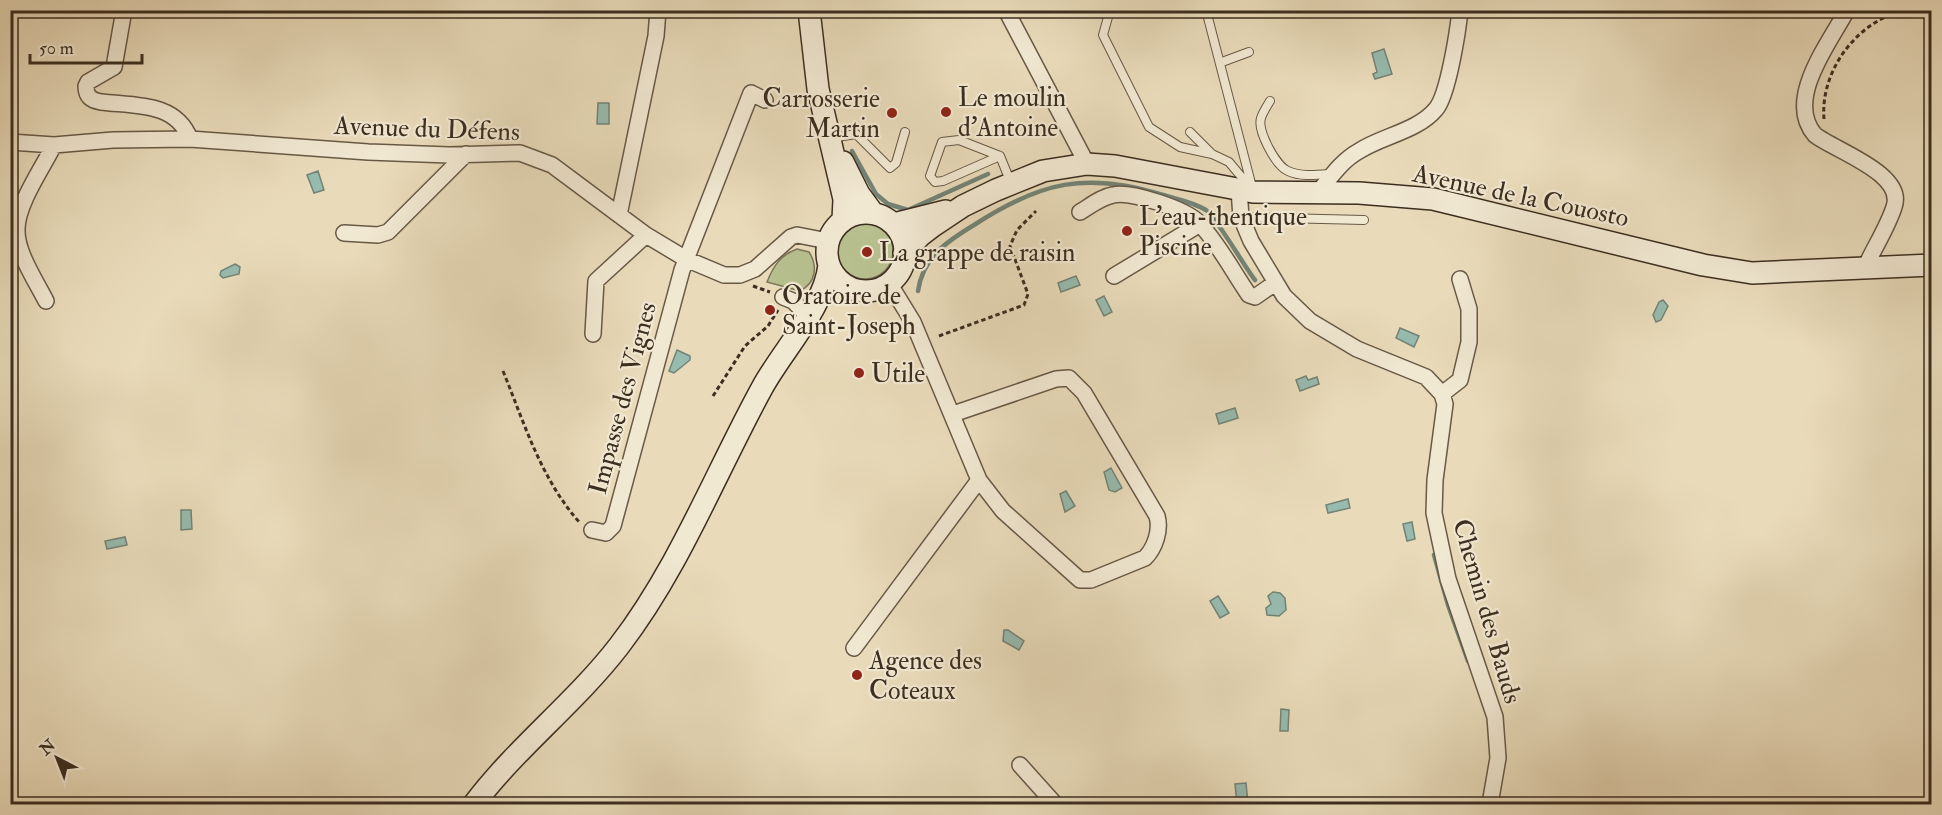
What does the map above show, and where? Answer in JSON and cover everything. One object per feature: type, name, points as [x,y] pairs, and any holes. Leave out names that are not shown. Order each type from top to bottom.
[{"type":"main road","points":[[809,10],[818,89],[844,199],[843,220]]},
{"type":"main road","points":[[810,317],[841,296],[858,290],[876,289],[889,283],[901,267],[904,253],[900,233],[894,224],[873,213],[859,194],[829,138]]},
{"type":"main road","name":"Avenue de la Couosto","points":[[904,253],[920,236],[963,206],[1011,183],[1060,167],[1087,164],[1115,166],[1246,191],[1359,193],[1433,199],[1703,265],[1752,273],[1864,270],[1932,265]]},
{"type":"main road","name":"Avenue de la Couosto","points":[[894,224],[963,206]]},
{"type":"main road","points":[[474,804],[595,675],[638,619],[669,568],[763,386],[790,342],[810,317],[825,285],[830,265],[828,242],[843,220],[852,215],[873,213]]},
{"type":"main road","points":[[830,265],[840,281],[858,290]]},
{"type":"street","points":[[124,10],[114,67],[88,82],[87,95],[92,100],[101,102],[170,112],[182,121],[190,139]]},
{"type":"street","points":[[619,215],[656,36],[658,10]]},
{"type":"street","points":[[1006,10],[1087,164]]},
{"type":"street","points":[[1317,194],[1331,174],[1358,151],[1425,119],[1437,108],[1444,90],[1460,10]]},
{"type":"street","points":[[1847,10],[1815,66],[1805,100],[1809,128],[1826,144],[1885,177],[1895,193],[1894,208],[1864,270]]},
{"type":"street","points":[[686,259],[751,93],[765,100]]},
{"type":"street","name":"Avenue du Défens","points":[[10,142],[54,145],[113,140],[190,139],[368,152],[466,154],[511,152],[534,156],[570,176],[646,235],[686,259],[724,274],[741,275],[761,264],[791,237],[797,235],[828,242]]},
{"type":"street","points":[[46,301],[23,254],[17,228],[27,198],[54,145]]},
{"type":"street","points":[[344,233],[378,235],[388,232],[466,154]]},
{"type":"street","points":[[1246,191],[1241,217],[1259,257],[1284,296],[1310,321],[1357,349],[1426,377],[1442,394],[1460,380],[1469,342],[1469,309],[1460,279]]},
{"type":"street","points":[[1080,212],[1107,196],[1125,194],[1186,213],[1200,224],[1249,295],[1255,297],[1275,283]]},
{"type":"street","points":[[1114,276],[1200,224]]},
{"type":"street","points":[[592,334],[598,277],[646,235]]},
{"type":"street","name":"Impasse des Vignes","points":[[592,530],[606,533],[613,526],[686,259]]},
{"type":"street","points":[[889,283],[913,322],[979,480],[1003,511],[1078,579],[1091,580],[1145,558],[1151,552],[1159,528],[1157,516],[1077,383],[1070,378],[1056,379],[953,414]]},
{"type":"street","points":[[783,297],[793,301],[810,317]]},
{"type":"street","name":"Chemin des Bauds","points":[[1442,394],[1444,413],[1435,480],[1434,513],[1448,579],[1495,717],[1498,758],[1490,804]]},
{"type":"street","points":[[854,648],[979,480]]},
{"type":"street","points":[[1020,765],[1055,804]]},
{"type":"lane","points":[[1206,10],[1222,62],[1246,191]]},
{"type":"lane","points":[[1108,17],[1103,35],[1149,128],[1180,147],[1212,154],[1229,162],[1246,191]]},
{"type":"lane","points":[[1222,62],[1249,52]]},
{"type":"lane","points":[[1270,101],[1261,119],[1261,125],[1274,158],[1288,171],[1304,175],[1331,174]]},
{"type":"lane","points":[[829,138],[856,134],[890,168],[896,163],[904,132]]},
{"type":"lane","points":[[1190,132],[1212,154]]},
{"type":"lane","points":[[1000,156],[939,182],[933,181],[930,176],[940,146],[946,141],[958,140],[1000,156],[1011,183]]},
{"type":"lane","points":[[1241,217],[1364,220]]},
{"type":"path","points":[[1826,144],[1824,96],[1852,41],[1866,27],[1890,14],[1906,10]]},
{"type":"path","points":[[939,336],[1024,305],[1028,294],[1010,246],[1017,230],[1036,211]]},
{"type":"path","points":[[713,396],[745,346],[776,317],[783,297],[752,285]]},
{"type":"path","points":[[503,371],[536,455],[551,486],[582,525],[592,530]]},
{"type":"green space","points":[[865,223],[880,228],[888,236],[893,251],[888,266],[880,274],[865,279],[850,274],[842,266],[837,251],[842,236],[850,228]]},
{"type":"green space","points":[[797,249],[809,252],[812,257],[814,274],[809,284],[800,291],[767,282],[778,262]]},
{"type":"water","points":[[1384,49],[1392,74],[1375,79],[1373,74],[1377,72],[1372,53]]},
{"type":"water","points":[[598,103],[609,103],[609,124],[597,124]]},
{"type":"water","points":[[318,171],[324,190],[314,193],[307,175]]},
{"type":"water","points":[[235,264],[240,267],[239,274],[223,278],[220,275],[221,271]]},
{"type":"water","points":[[1076,276],[1080,285],[1061,292],[1058,283]]},
{"type":"water","points":[[1104,296],[1112,312],[1104,316],[1096,300]]},
{"type":"water","points":[[1663,300],[1668,306],[1661,320],[1656,322],[1653,315],[1659,302]]},
{"type":"water","points":[[1400,328],[1419,336],[1414,347],[1396,338]]},
{"type":"water","points":[[677,350],[690,356],[690,360],[674,373],[669,371]]},
{"type":"water","points":[[1306,376],[1308,380],[1317,377],[1319,384],[1300,391],[1296,380]]},
{"type":"water","points":[[1235,408],[1238,418],[1219,424],[1216,414]]},
{"type":"water","points":[[1111,468],[1122,488],[1115,492],[1109,490],[1104,472]]},
{"type":"water","points":[[1066,491],[1075,506],[1065,512],[1060,494]]},
{"type":"water","points":[[1348,499],[1350,508],[1328,513],[1326,505]]},
{"type":"water","points":[[181,510],[191,510],[192,529],[181,530]]},
{"type":"water","points":[[1412,522],[1415,539],[1407,541],[1403,524]]},
{"type":"water","points":[[125,537],[127,545],[107,549],[105,541]]},
{"type":"water","points":[[1273,592],[1280,593],[1285,598],[1286,610],[1279,616],[1267,615],[1266,608],[1271,604],[1268,596]]},
{"type":"water","points":[[1218,596],[1229,613],[1220,618],[1210,601]]},
{"type":"water","points":[[1004,630],[1008,630],[1024,641],[1019,650],[1003,641]]},
{"type":"water","points":[[1281,709],[1289,710],[1288,731],[1280,731]]},
{"type":"water","points":[[1246,783],[1248,804],[1237,804],[1235,784]]},
{"type":"waterway","points":[[852,151],[876,194],[888,204],[908,210],[988,174]]},
{"type":"waterway","points":[[918,291],[925,269],[937,252],[964,231],[998,210],[1043,190],[1087,183],[1135,188],[1184,201],[1206,210],[1211,214],[1255,280]]},
{"type":"waterway","points":[[1434,555],[1448,605],[1468,661]]},
{"type":"place","name":"Le moulin d'Antoine","points":[[946,112]]},
{"type":"place","name":"Carrosserie Martin","points":[[892,113]]},
{"type":"place","name":"L’eau-thentique Piscine","points":[[1127,231]]},
{"type":"place","name":"La grappe de raisin","points":[[867,252]]},
{"type":"place","name":"Oratoire de Saint-Joseph","points":[[770,310]]},
{"type":"place","name":"Utile","points":[[859,373]]},
{"type":"place","name":"Agence des Coteaux","points":[[857,675]]}]
